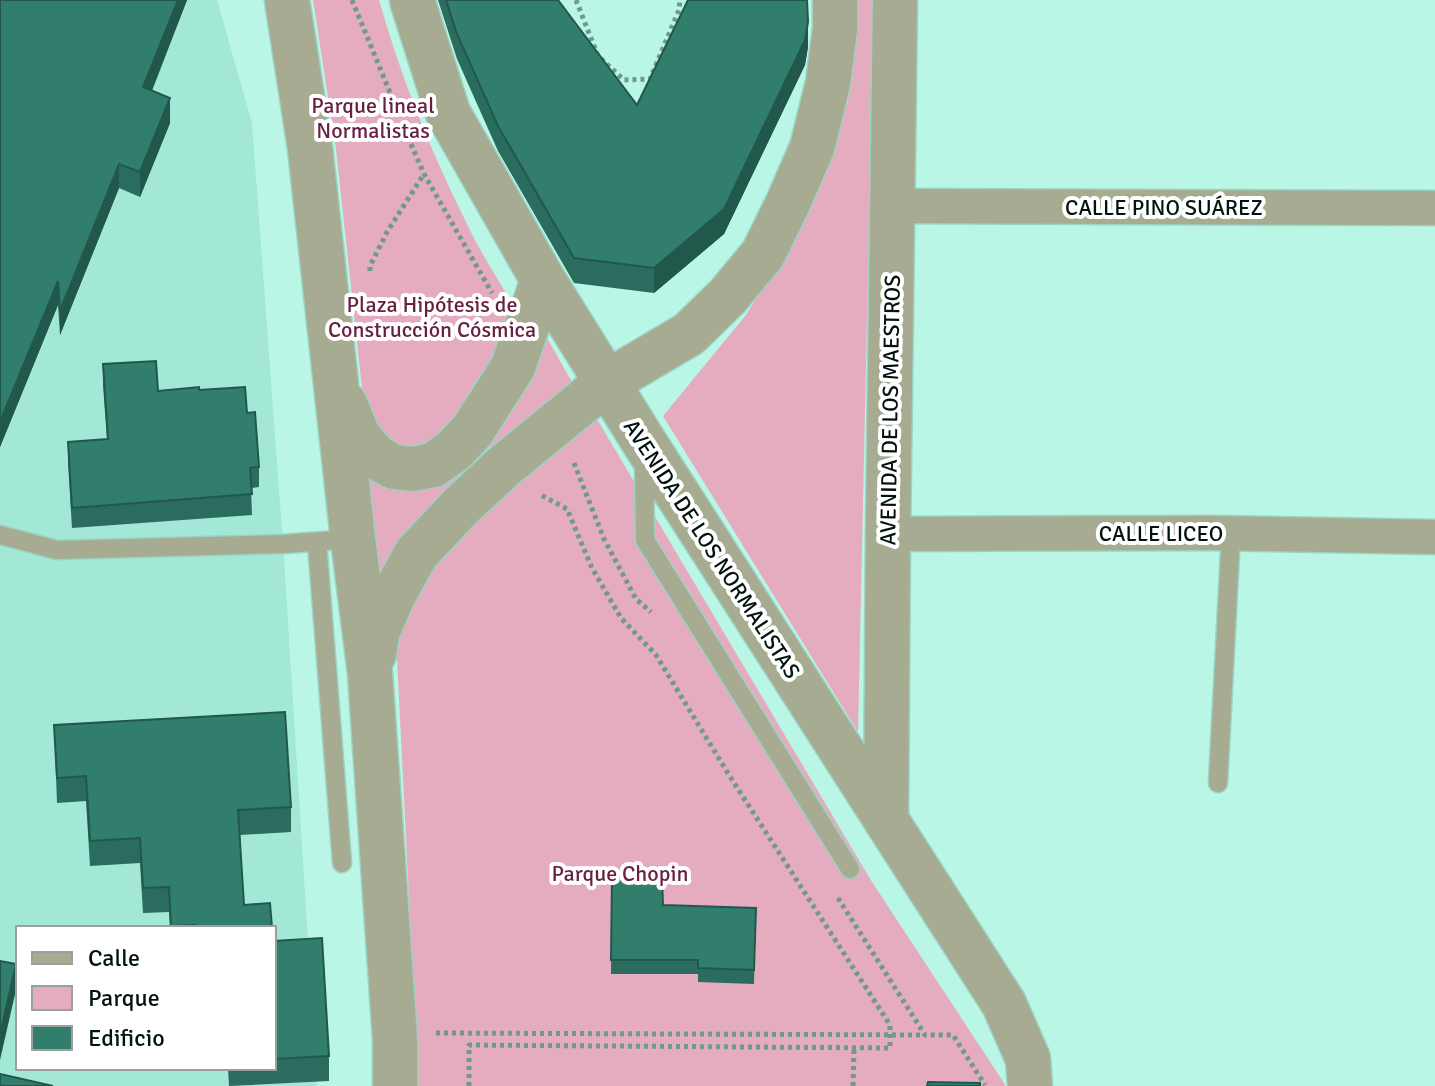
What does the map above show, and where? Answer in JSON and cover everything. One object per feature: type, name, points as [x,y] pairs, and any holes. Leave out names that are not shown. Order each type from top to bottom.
[{"type":"street","points":[[287,0],[310,148],[337,383],[335,541],[370,673],[395,1039],[395,1086]]},
{"type":"street","name":"AVENIDA DE LOS NORMALISTAS","points":[[412,0],[448,113],[543,280],[1004,1004],[1028,1059],[1030,1086]]},
{"type":"street","points":[[370,673],[377,633],[392,598],[416,554],[460,507],[503,467],[606,383],[689,334],[728,296],[763,254],[812,148],[828,83],[835,29],[835,0]]},
{"type":"street","name":"AVENIDA DE LOS MAESTROS","points":[[886,820],[895,0]]},
{"type":"street","name":"CALLE PINO SUÁREZ","points":[[893,206],[1435,208]]},
{"type":"street","points":[[337,383],[359,438],[376,457],[394,467],[412,469],[433,465],[453,451],[472,431],[513,367],[543,280]]},
{"type":"street","name":"CALLE LICEO","points":[[888,534],[1231,533],[1435,537]]},
{"type":"lane","points":[[644,442],[645,540],[850,869]]},
{"type":"lane","points":[[1218,783],[1231,533]]},
{"type":"lane","points":[[0,535],[57,550],[335,541],[342,863]]},
{"type":"path","points":[[352,0],[400,116]]},
{"type":"path","points":[[576,0],[598,56],[624,80],[650,79],[679,10],[680,0]]},
{"type":"path","points":[[406,131],[424,174],[494,297]]},
{"type":"path","points":[[370,279],[370,266],[387,232],[424,174]]},
{"type":"path","points":[[469,1086],[469,1045],[890,1048],[890,1025],[729,775],[656,655],[621,618],[592,568],[567,509],[514,481],[503,467]]},
{"type":"path","points":[[431,1033],[925,1035]]},
{"type":"path","points":[[853,1086],[854,1048]]},
{"type":"shaded area","points":[[0,0],[217,0],[252,123],[283,544],[317,1086],[0,1086]]},
{"type":"green space","name":"Plaza Hipótesis de Construcción Cósmica","points":[[313,0],[379,0],[407,86],[441,170],[478,246],[516,310],[492,377],[440,443],[399,455],[365,416],[336,149]]},
{"type":"green space","points":[[851,0],[874,0],[858,732],[663,416],[746,315],[803,222],[848,101]]},
{"type":"green space","points":[[542,329],[573,384],[496,453],[482,439]]},
{"type":"green space","name":"Parque Chopin","points":[[591,409],[872,882],[1005,1086],[415,1086],[416,1038],[397,659],[399,617],[418,577]]},
{"type":"green space","points":[[469,454],[483,468],[388,576],[370,572],[363,470]]},
{"type":"building","points":[[0,0],[178,0],[143,87],[170,98],[140,172],[119,164],[60,311],[58,281],[0,422]]},
{"type":"building","points":[[446,0],[558,0],[637,105],[688,0],[807,0],[808,22],[805,40],[724,209],[654,268],[574,258],[498,126],[457,34]]},
{"type":"building","points":[[156,361],[158,391],[245,387],[247,413],[255,412],[259,467],[250,468],[252,494],[72,508],[68,442],[108,439],[103,364]]},
{"type":"building","points":[[285,712],[291,807],[238,810],[244,905],[270,903],[272,926],[171,926],[169,887],[143,888],[140,838],[90,841],[86,776],[57,778],[54,725]]},
{"type":"building","points":[[612,877],[662,877],[663,905],[756,908],[754,970],[698,968],[698,960],[611,960]]},
{"type":"building","points":[[322,938],[329,1056],[276,1059],[276,941]]},
{"type":"building","points":[[0,961],[16,964],[0,1035]]},
{"type":"building","points":[[0,1074],[53,1086],[0,1086]]},
{"type":"building","points":[[928,1082],[980,1083],[980,1086],[927,1086]]},
{"type":"park label","name":"Parque lineal Normalistas","points":[[373,118]]}]
